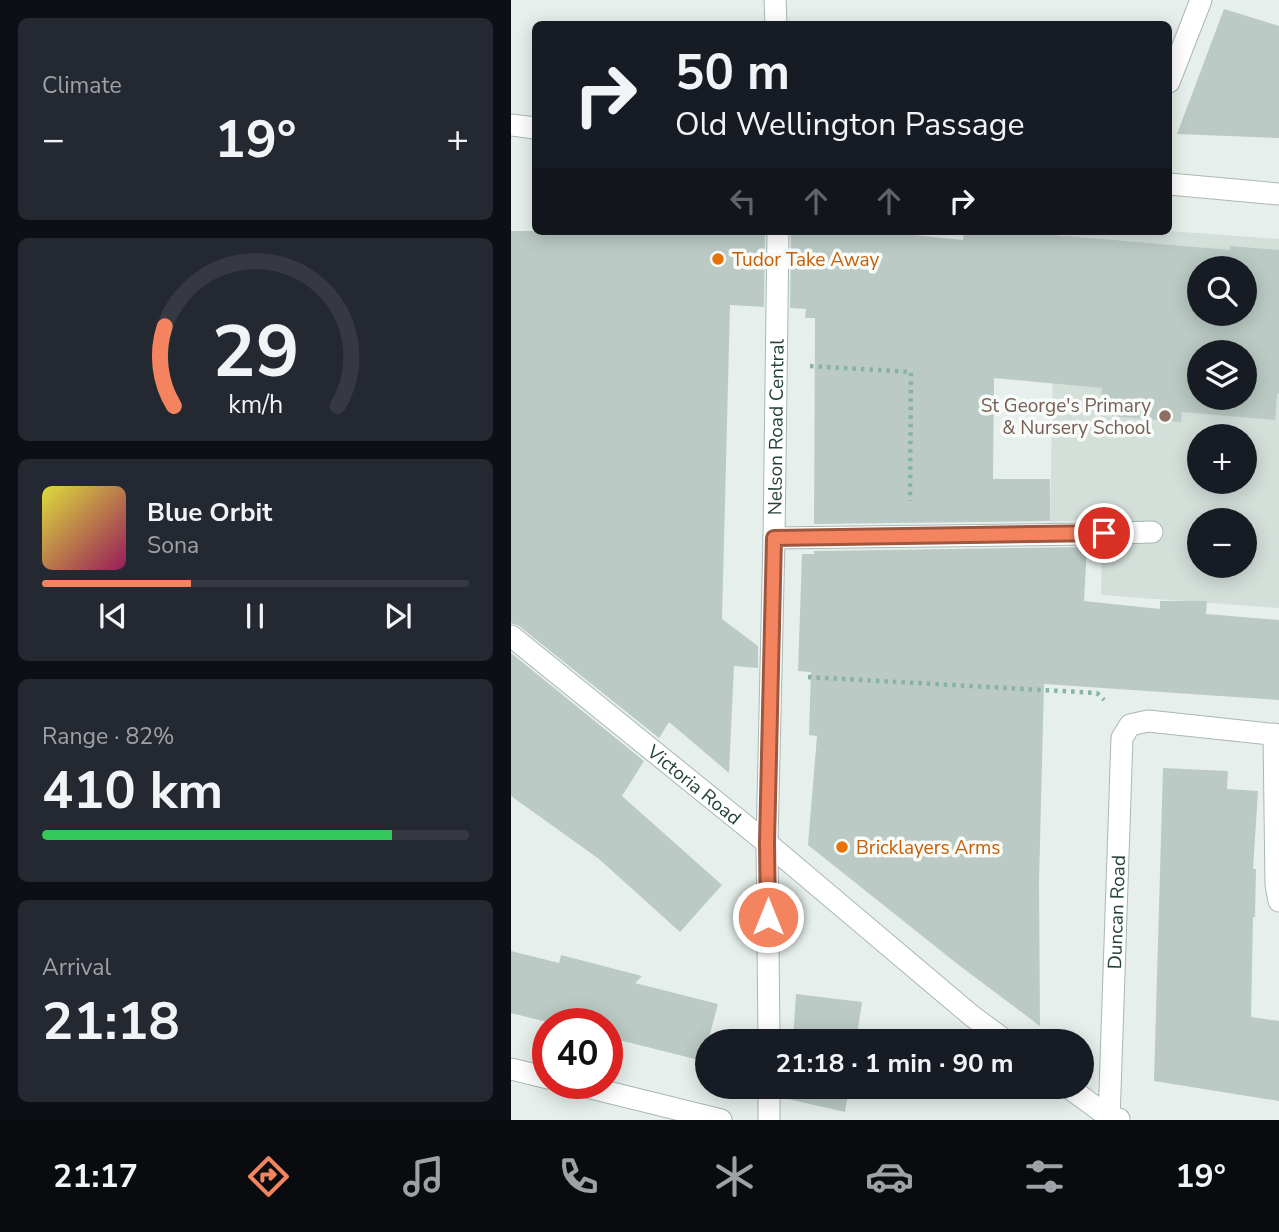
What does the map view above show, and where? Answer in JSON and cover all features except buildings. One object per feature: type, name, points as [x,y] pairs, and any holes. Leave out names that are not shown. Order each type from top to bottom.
[{"type":"street","points":[[775,0],[775,21]]},
{"type":"street","points":[[1172,73],[1196,2]]},
{"type":"street","points":[[511,125],[532,128]]},
{"type":"street","points":[[1172,184],[1279,194]]},
{"type":"street","name":"Nelson Road Central","points":[[769,1029],[767,843],[778,235]]},
{"type":"street","points":[[774,538],[1152,532]]},
{"type":"street","name":"Victoria Road","points":[[511,636],[767,843],[990,1029]]},
{"type":"street","points":[[1139,723],[1276,734],[1276,886],[1279,901]]},
{"type":"street","name":"Duncan Road","points":[[1114,1119],[1122,738],[1139,723]]},
{"type":"street","points":[[511,1069],[532,1074]]},
{"type":"street","points":[[623,1096],[721,1120]]},
{"type":"street","points":[[769,1099],[769,1120]]},
{"type":"street","points":[[1085,1099],[1114,1119]]},
{"type":"path","points":[[776,363],[911,372],[909,537]]},
{"type":"path","points":[[771,675],[1097,693],[1139,723]]},
{"type":"shaded area","name":"St George's Primary & Nursery School","points":[[1172,231],[1279,239],[1279,608],[1101,595],[1102,547],[1121,546],[1121,518],[1050,522],[1053,366],[1065,235],[1172,235]]},
{"type":"place","name":"Tudor Take Away","points":[[718,259]]},
{"type":"place","name":"St George's Primary & Nursery School","points":[[1165,416]]},
{"type":"place","name":"Bricklayers Arms","points":[[842,847]]},
{"type":"route","points":[[768,917],[767,843],[774,538],[1104,533]]}]
